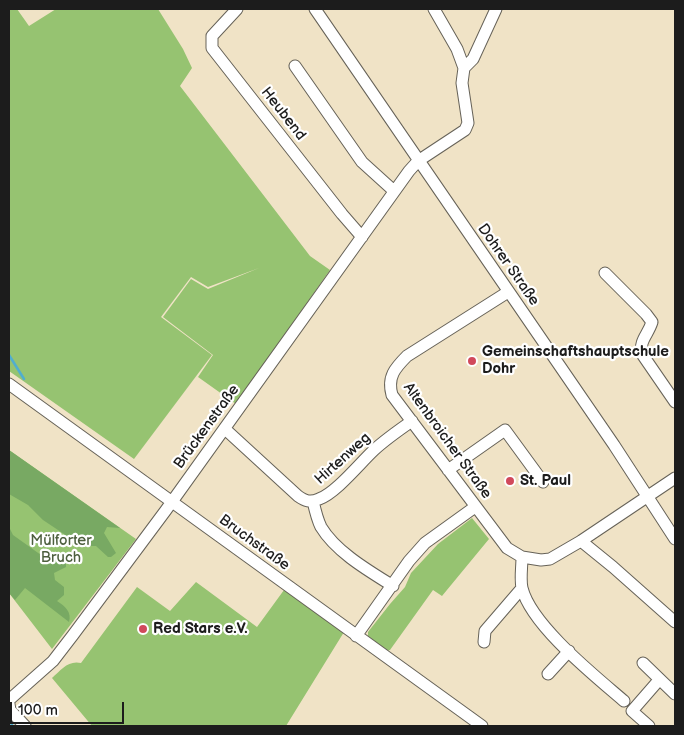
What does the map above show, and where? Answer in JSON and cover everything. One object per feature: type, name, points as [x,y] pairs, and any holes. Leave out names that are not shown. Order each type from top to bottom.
[{"type":"street","name":"Heubend","points":[[237,9],[212,36],[212,48],[342,214],[362,236]]},
{"type":"street","name":"Dohrer Straße","points":[[315,9],[614,445],[675,539]]},
{"type":"street","points":[[434,9],[457,49],[464,68],[473,59],[496,9]]},
{"type":"street","points":[[295,66],[362,162],[394,191]]},
{"type":"street","name":"Brückenstraße","points":[[9,700],[53,661],[172,502],[418,160],[465,130],[468,123],[462,83],[464,68]]},
{"type":"street","points":[[605,273],[652,322],[649,332],[640,346],[642,354],[675,402]]},
{"type":"street","name":"Altenbroicher Straße","points":[[508,292],[407,356],[396,367],[389,385],[392,395],[475,507],[507,548],[522,557]]},
{"type":"street","name":"Bruchstraße","points":[[9,384],[482,726]]},
{"type":"street","name":"Hirtenweg","points":[[224,429],[298,496],[306,501],[314,501],[322,499],[375,449],[412,421]]},
{"type":"street","points":[[448,470],[505,430],[543,482]]},
{"type":"street","points":[[624,701],[579,663],[532,610],[522,588],[522,557],[541,560],[550,559],[581,541],[675,478]]},
{"type":"street","points":[[314,501],[321,527],[338,546],[362,566],[392,586]]},
{"type":"street","points":[[356,636],[409,561],[425,543],[475,507]]},
{"type":"street","points":[[581,541],[675,622]]},
{"type":"street","points":[[484,642],[484,630],[522,588]]},
{"type":"street","points":[[548,674],[569,652]]},
{"type":"street","points":[[643,663],[675,694]]},
{"type":"street","points":[[649,726],[632,711],[659,680]]},
{"type":"street","points":[[9,704],[10,710],[24,726]]},
{"type":"green space","points":[[9,9],[17,9],[29,26],[56,9],[158,9],[183,49],[192,68],[180,86],[310,256],[330,270],[236,404],[198,377],[213,355],[163,317],[191,279],[208,289],[259,268],[208,287],[191,277],[161,317],[212,355],[134,459],[9,371]]},
{"type":"green space","name":"Mülforter Bruch","points":[[9,450],[136,539],[52,649],[9,593]]},
{"type":"green space","points":[[9,450],[120,528],[107,527],[104,533],[116,553],[108,557],[96,546],[85,546],[76,542],[43,520],[28,505],[9,494]]},
{"type":"green space","points":[[472,518],[489,539],[442,596],[433,590],[390,650],[387,651],[368,636],[368,632],[405,587],[411,573],[438,544]]},
{"type":"green space","points":[[9,527],[13,535],[41,555],[57,552],[66,559],[66,567],[54,573],[55,580],[64,587],[64,595],[57,601],[63,605],[70,615],[69,622],[25,588],[15,600],[9,593]]},
{"type":"green space","points":[[196,582],[257,627],[284,590],[344,632],[286,726],[92,726],[52,678],[68,664],[81,663],[137,587],[170,611]]},
{"type":"waterway","points":[[9,355],[24,379]]},
{"type":"waterway","points":[[9,721],[13,726]]},
{"type":"place","name":"Gemeinschaftshauptschule Dohr","points":[[472,361]]},
{"type":"place","name":"St. Paul","points":[[510,481]]},
{"type":"place","name":"Red Stars e.V.","points":[[143,629]]}]
